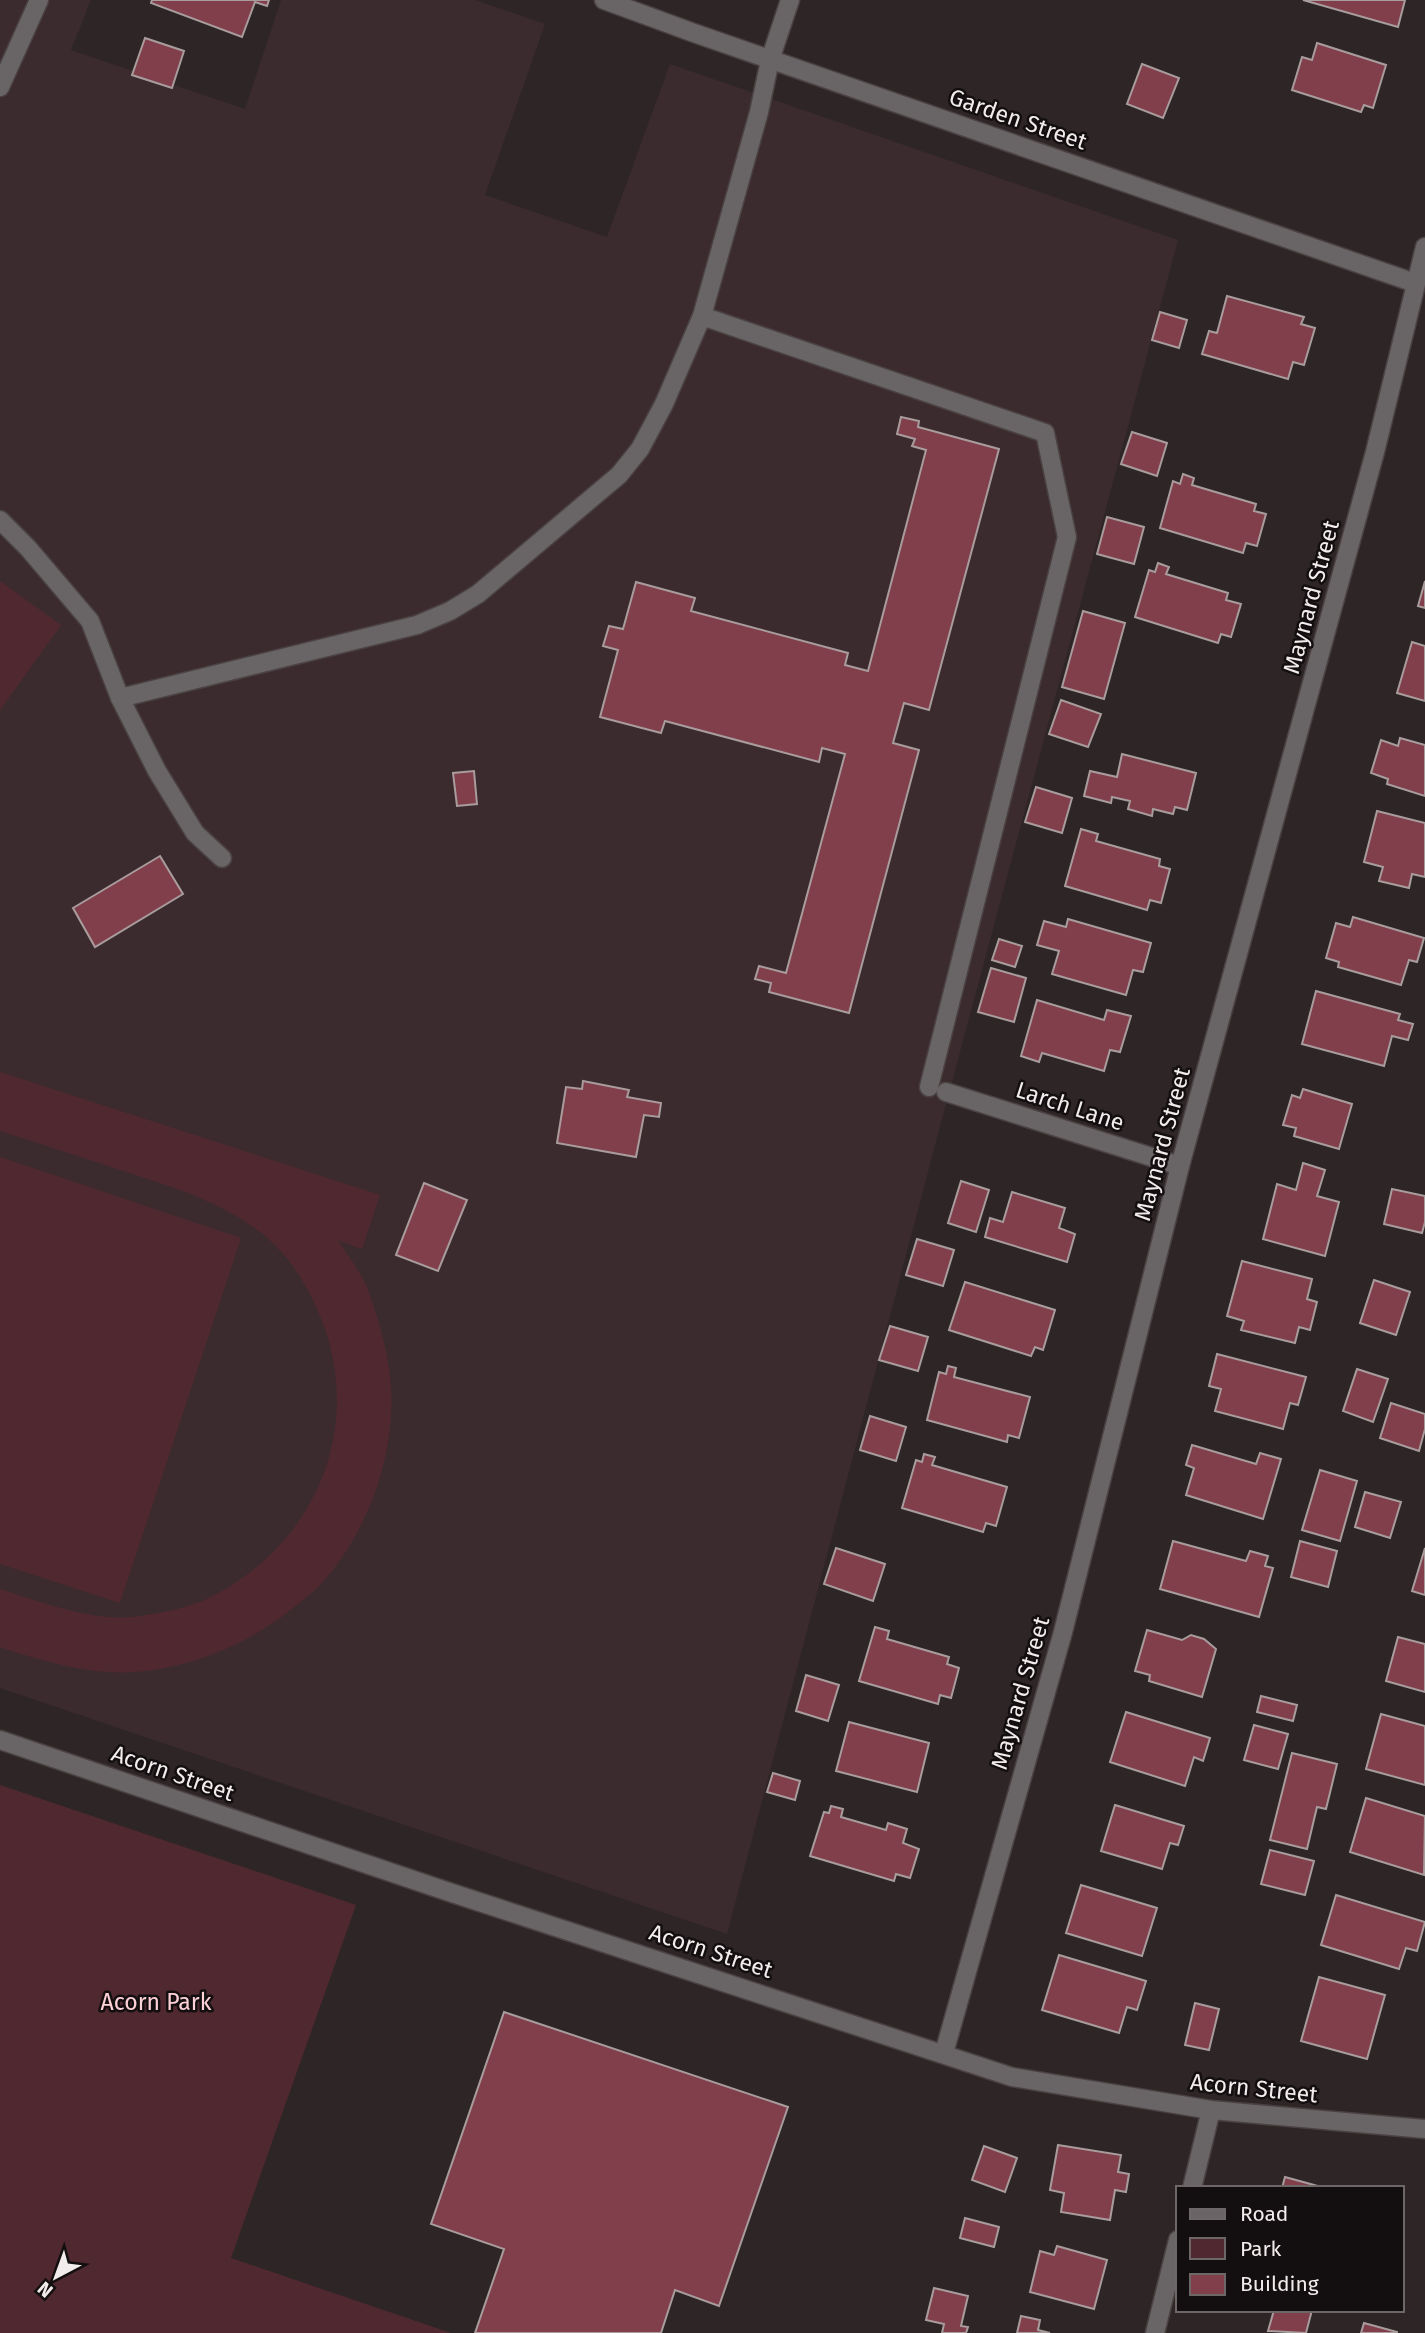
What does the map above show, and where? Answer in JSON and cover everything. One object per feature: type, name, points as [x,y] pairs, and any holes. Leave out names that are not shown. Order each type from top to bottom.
[{"type":"street","points":[[0,87],[39,0]]},
{"type":"street","name":"Garden Street","points":[[604,0],[1415,284]]},
{"type":"street","points":[[120,698],[417,625],[450,611],[478,594],[619,475],[640,449],[664,404],[702,316],[759,112],[770,60],[790,0]]},
{"type":"street","name":"Maynard Street","points":[[944,2053],[1063,1632],[1180,1166],[1375,452],[1425,247]]},
{"type":"street","name":"Larch Lane","points":[[702,316],[1045,433],[1067,537],[937,1089],[1180,1166]]},
{"type":"street","points":[[0,520],[28,548],[90,621],[120,698],[157,771],[195,833],[222,858]]},
{"type":"street","name":"Acorn Street","points":[[0,1740],[449,1892],[1012,2077],[1211,2110],[1425,2129]]},
{"type":"street","points":[[1192,2186],[1211,2110]]},
{"type":"street","points":[[1155,2333],[1176,2248]]},
{"type":"shaded area","points":[[0,0],[91,0],[71,50],[245,109],[281,0],[475,0],[545,24],[485,195],[607,237],[670,64],[1178,240],[727,1934],[0,1688]]},
{"type":"green space","points":[[0,581],[61,625],[0,710]]},
{"type":"green space","points":[[0,1072],[380,1195],[362,1249],[338,1240],[366,1285],[388,1363],[391,1414],[383,1466],[375,1492],[353,1540],[316,1589],[261,1630],[201,1659],[135,1672],[101,1671],[66,1666],[0,1647],[0,1589],[84,1614],[119,1618],[186,1607],[215,1595],[249,1573],[278,1547],[302,1517],[320,1484],[331,1448],[337,1410],[335,1372],[326,1332],[309,1292],[284,1255],[264,1235],[232,1213],[180,1190],[0,1131]]},
{"type":"green space","points":[[0,1157],[241,1238],[120,1603],[0,1564]]},
{"type":"green space","name":"Acorn Park","points":[[0,1785],[356,1905],[231,2258],[451,2333],[0,2333]]},
{"type":"building","points":[[152,0],[269,0],[267,6],[255,2],[242,37],[151,3]]},
{"type":"building","points":[[1303,0],[1405,0],[1398,27]]},
{"type":"building","points":[[145,38],[184,51],[172,88],[132,75]]},
{"type":"building","points":[[1317,43],[1386,65],[1373,108],[1364,105],[1361,112],[1292,90],[1302,57],[1312,60]]},
{"type":"building","points":[[1142,64],[1179,78],[1163,118],[1127,104]]},
{"type":"building","points":[[1227,296],[1304,317],[1301,324],[1315,328],[1304,365],[1293,362],[1288,379],[1202,354],[1209,331],[1217,333]]},
{"type":"building","points":[[1160,312],[1187,320],[1179,348],[1152,340]]},
{"type":"building","points":[[901,417],[919,421],[918,427],[999,449],[929,710],[904,703],[893,743],[919,750],[849,1013],[769,992],[771,983],[755,979],[759,966],[786,973],[845,754],[822,748],[819,762],[665,721],[661,733],[600,717],[618,650],[603,646],[609,626],[623,629],[636,582],[695,598],[691,611],[848,653],[845,665],[868,671],[926,450],[912,446],[915,439],[897,434]]},
{"type":"building","points":[[1132,432],[1167,443],[1157,476],[1121,464]]},
{"type":"building","points":[[1183,474],[1194,478],[1192,485],[1256,504],[1254,511],[1266,514],[1257,546],[1246,543],[1243,553],[1160,528],[1173,481],[1180,484]]},
{"type":"building","points":[[1107,517],[1144,527],[1134,564],[1097,554]]},
{"type":"building","points":[[1158,563],[1169,567],[1166,574],[1228,593],[1226,600],[1241,604],[1231,637],[1221,634],[1218,643],[1135,617],[1149,570],[1155,572]]},
{"type":"building","points":[[1425,581],[1425,608],[1418,606]]},
{"type":"building","points":[[1083,611],[1125,623],[1104,699],[1062,687]]},
{"type":"building","points":[[1412,642],[1425,646],[1425,701],[1397,693]]},
{"type":"building","points":[[1061,700],[1101,714],[1088,747],[1049,734]]},
{"type":"building","points":[[1400,738],[1425,745],[1425,796],[1387,784],[1388,779],[1371,773],[1381,740],[1398,746]]},
{"type":"building","points":[[1122,754],[1196,773],[1187,810],[1175,807],[1173,814],[1153,809],[1152,816],[1128,809],[1130,801],[1112,797],[1111,803],[1084,796],[1090,771],[1117,777]]},
{"type":"building","points":[[474,771],[477,804],[457,806],[453,773]]},
{"type":"building","points":[[1036,787],[1072,798],[1062,833],[1025,822]]},
{"type":"building","points":[[1377,811],[1425,823],[1425,877],[1412,874],[1409,888],[1379,881],[1383,867],[1364,862]]},
{"type":"building","points":[[1081,829],[1098,834],[1096,841],[1160,859],[1159,866],[1170,869],[1161,903],[1150,900],[1147,910],[1065,886]]},
{"type":"building","points":[[160,856],[183,894],[95,947],[73,908]]},
{"type":"building","points":[[1353,917],[1424,938],[1417,962],[1409,960],[1401,985],[1338,967],[1339,962],[1326,958],[1336,923],[1350,927]]},
{"type":"building","points":[[1068,919],[1151,943],[1143,972],[1133,970],[1126,995],[1052,974],[1059,951],[1037,945],[1044,921],[1066,927]]},
{"type":"building","points":[[999,939],[1022,946],[1015,967],[992,960]]},
{"type":"building","points":[[991,968],[1026,978],[1014,1022],[978,1012]]},
{"type":"building","points":[[1316,991],[1400,1014],[1398,1020],[1413,1024],[1408,1040],[1392,1036],[1384,1066],[1302,1044]]},
{"type":"building","points":[[1037,1000],[1104,1020],[1107,1010],[1131,1016],[1120,1052],[1110,1050],[1104,1071],[1042,1053],[1039,1062],[1021,1056]]},
{"type":"building","points":[[583,1081],[629,1090],[627,1097],[661,1103],[659,1117],[644,1115],[636,1157],[557,1143],[566,1087],[582,1089]]},
{"type":"building","points":[[1303,1089],[1352,1104],[1339,1149],[1294,1136],[1296,1128],[1283,1125],[1292,1095],[1300,1098]]},
{"type":"building","points":[[1303,1163],[1325,1170],[1317,1196],[1339,1202],[1325,1256],[1263,1239],[1277,1184],[1296,1190]]},
{"type":"building","points":[[961,1181],[989,1190],[976,1232],[948,1223]]},
{"type":"building","points":[[424,1183],[467,1200],[438,1271],[396,1255]]},
{"type":"building","points":[[1392,1189],[1425,1196],[1425,1222],[1422,1233],[1384,1224]]},
{"type":"building","points":[[1012,1192],[1065,1208],[1059,1228],[1075,1234],[1067,1262],[985,1237],[990,1218],[1003,1222]]},
{"type":"building","points":[[917,1239],[954,1250],[943,1286],[906,1275]]},
{"type":"building","points":[[1242,1261],[1312,1279],[1307,1299],[1317,1302],[1310,1330],[1299,1327],[1295,1343],[1241,1330],[1244,1321],[1227,1316]]},
{"type":"building","points":[[1374,1280],[1410,1292],[1396,1335],[1360,1323]]},
{"type":"building","points":[[965,1282],[1055,1310],[1043,1350],[1035,1347],[1031,1356],[949,1330]]},
{"type":"building","points":[[890,1326],[928,1337],[918,1371],[879,1360]]},
{"type":"building","points":[[1217,1354],[1306,1377],[1298,1405],[1290,1403],[1283,1429],[1215,1411],[1221,1389],[1209,1386]]},
{"type":"building","points":[[948,1366],[956,1368],[954,1377],[1030,1397],[1019,1438],[1008,1435],[1007,1442],[927,1420],[939,1372],[946,1374]]},
{"type":"building","points":[[1357,1369],[1388,1379],[1373,1422],[1343,1411]]},
{"type":"building","points":[[1391,1403],[1425,1414],[1425,1429],[1419,1451],[1380,1438]]},
{"type":"building","points":[[870,1416],[906,1427],[896,1461],[860,1450]]},
{"type":"building","points":[[1192,1445],[1256,1464],[1260,1453],[1281,1459],[1263,1519],[1186,1495],[1194,1468],[1186,1465]]},
{"type":"building","points":[[924,1454],[935,1457],[932,1465],[1007,1487],[996,1526],[986,1523],[983,1532],[902,1508],[916,1460],[922,1462]]},
{"type":"building","points":[[1320,1470],[1357,1481],[1340,1541],[1302,1530]]},
{"type":"building","points":[[1365,1492],[1401,1502],[1390,1538],[1355,1527]]},
{"type":"building","points":[[1173,1541],[1246,1561],[1250,1551],[1268,1556],[1265,1566],[1273,1568],[1259,1617],[1160,1589]]},
{"type":"building","points":[[1300,1541],[1337,1551],[1328,1587],[1291,1577]]},
{"type":"building","points":[[836,1548],[885,1564],[873,1601],[824,1584]]},
{"type":"building","points":[[1425,1548],[1425,1595],[1412,1591]]},
{"type":"building","points":[[875,1627],[889,1631],[887,1639],[949,1657],[947,1664],[959,1668],[951,1698],[940,1695],[938,1704],[859,1681]]},
{"type":"building","points":[[1147,1630],[1182,1640],[1191,1635],[1204,1639],[1216,1649],[1202,1697],[1149,1681],[1150,1675],[1135,1671]]},
{"type":"building","points":[[1398,1637],[1425,1644],[1425,1692],[1386,1681]]},
{"type":"building","points":[[806,1675],[839,1685],[828,1721],[796,1711]]},
{"type":"building","points":[[1261,1696],[1297,1705],[1293,1721],[1257,1712]]},
{"type":"building","points":[[1126,1712],[1210,1738],[1203,1761],[1194,1757],[1185,1786],[1110,1762]]},
{"type":"building","points":[[1381,1714],[1425,1726],[1425,1785],[1366,1769]]},
{"type":"building","points":[[849,1722],[929,1743],[917,1792],[836,1771]]},
{"type":"building","points":[[1254,1725],[1288,1734],[1278,1769],[1244,1760]]},
{"type":"building","points":[[1292,1753],[1337,1764],[1326,1809],[1317,1807],[1307,1849],[1270,1840]]},
{"type":"building","points":[[773,1773],[800,1781],[795,1800],[767,1792]]},
{"type":"building","points":[[1366,1798],[1425,1816],[1424,1875],[1350,1852]]},
{"type":"building","points":[[1115,1805],[1184,1826],[1178,1845],[1170,1843],[1162,1869],[1101,1851]]},
{"type":"building","points":[[831,1806],[843,1809],[841,1817],[886,1830],[888,1823],[907,1829],[903,1843],[919,1849],[910,1878],[896,1874],[894,1881],[810,1856],[824,1812],[829,1813]]},
{"type":"building","points":[[1270,1850],[1314,1861],[1305,1895],[1261,1884]]},
{"type":"building","points":[[1081,1885],[1157,1908],[1142,1956],[1066,1933]]},
{"type":"building","points":[[1336,1895],[1425,1922],[1417,1951],[1406,1948],[1399,1969],[1321,1945]]},
{"type":"building","points":[[1059,1955],[1146,1981],[1137,2010],[1127,2007],[1119,2033],[1042,2010]]},
{"type":"building","points":[[1319,1977],[1385,1995],[1367,2059],[1301,2041]]},
{"type":"building","points":[[1195,2003],[1219,2009],[1209,2050],[1185,2045]]},
{"type":"building","points":[[504,2012],[788,2107],[719,2306],[675,2290],[661,2333],[475,2333],[504,2249],[431,2224]]},
{"type":"building","points":[[1058,2145],[1121,2155],[1118,2172],[1129,2174],[1126,2192],[1115,2190],[1110,2220],[1061,2212],[1064,2193],[1050,2190]]},
{"type":"building","points":[[984,2146],[1017,2158],[1005,2192],[972,2180]]},
{"type":"building","points":[[1285,2177],[1318,2186],[1283,2186]]},
{"type":"building","points":[[965,2218],[999,2227],[994,2247],[960,2238]]},
{"type":"building","points":[[1057,2246],[1107,2260],[1094,2309],[1030,2292],[1040,2251],[1054,2255]]},
{"type":"building","points":[[934,2288],[968,2296],[961,2326],[968,2327],[966,2333],[942,2333],[944,2324],[926,2320]]},
{"type":"building","points":[[1273,2312],[1311,2312],[1306,2333],[1268,2331]]},
{"type":"building","points":[[1021,2316],[1040,2320],[1038,2330],[1050,2333],[1017,2333]]},
{"type":"building","points":[[1364,2323],[1397,2332],[1397,2333],[1361,2333]]}]
